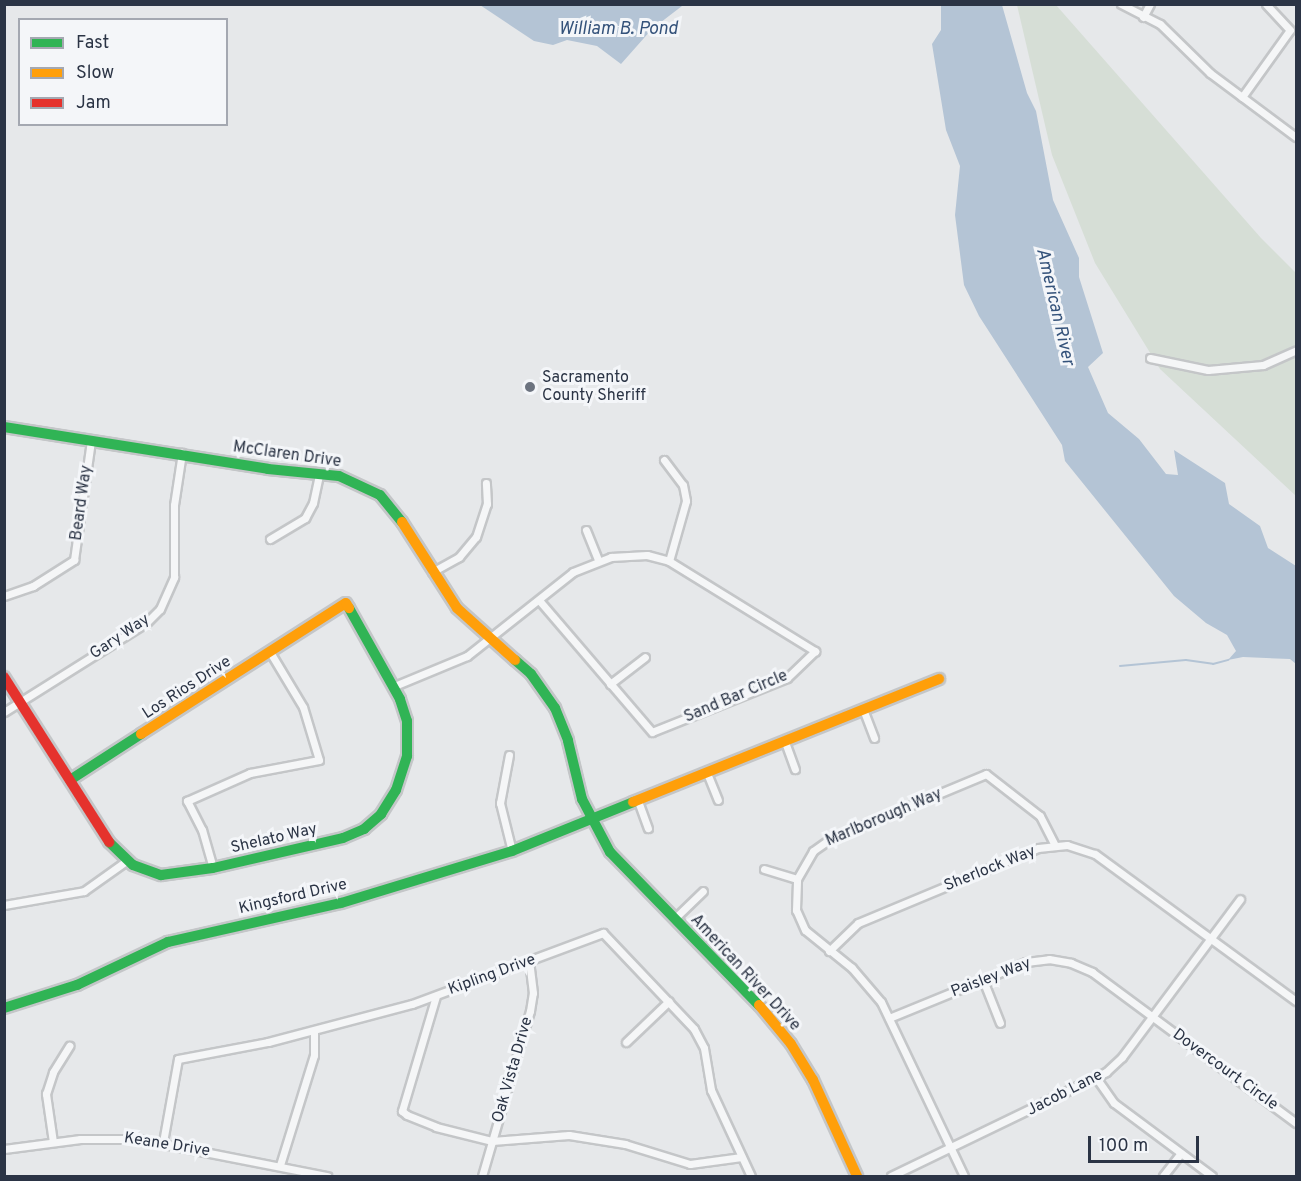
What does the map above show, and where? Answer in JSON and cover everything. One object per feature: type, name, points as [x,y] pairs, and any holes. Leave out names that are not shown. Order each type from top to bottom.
[{"type":"street","points":[[1121,4],[1160,24],[1210,73],[1296,137]]},
{"type":"street","points":[[1143,17],[1150,4]]},
{"type":"street","points":[[1242,97],[1290,30],[1266,4]]},
{"type":"street","points":[[1150,358],[1208,370],[1263,365],[1296,350]]},
{"type":"street","name":"McClaren Drive","points":[[4,427],[182,453],[248,466],[352,479],[380,495],[398,515],[432,572],[457,608],[491,641]]},
{"type":"street","name":"Beard Way","points":[[4,596],[33,586],[74,560],[91,440]]},
{"type":"street","name":"Gary Way","points":[[4,712],[147,622],[166,599],[174,577],[174,505],[182,453]]},
{"type":"street","points":[[664,460],[683,484],[686,501],[669,561]]},
{"type":"street","points":[[270,539],[305,518],[313,503],[319,474]]},
{"type":"street","points":[[432,572],[459,557],[476,537],[487,504],[486,483]]},
{"type":"street","points":[[586,530],[598,559]]},
{"type":"street","name":"Sand Bar Circle","points":[[647,555],[669,561],[815,651],[787,678],[652,732],[539,600],[573,572],[598,559],[647,555]]},
{"type":"street","points":[[392,687],[467,656],[491,641],[539,600]]},
{"type":"street","name":"Shelato Way","points":[[4,677],[112,846],[126,861],[161,875],[213,868],[343,838],[364,829],[381,814],[396,790],[409,745],[404,710],[346,603],[320,620]]},
{"type":"street","name":"Los Rios Drive","points":[[70,780],[320,620]]},
{"type":"street","name":"American River Drive","points":[[491,641],[531,674],[555,708],[591,820],[622,867],[762,1008],[791,1044],[813,1080],[857,1176]]},
{"type":"street","points":[[213,868],[202,830],[187,801],[250,773],[319,760],[303,707],[270,652]]},
{"type":"street","points":[[610,684],[645,657]]},
{"type":"street","name":"Kingsford Drive","points":[[4,1008],[77,985],[168,942],[341,903],[512,851],[939,679]]},
{"type":"street","points":[[863,710],[874,738]]},
{"type":"street","points":[[785,742],[795,769]]},
{"type":"street","points":[[509,755],[500,803],[512,851]]},
{"type":"street","points":[[707,773],[718,800]]},
{"type":"street","name":"Marlborough Way","points":[[797,879],[813,851],[830,839],[986,774],[1040,816],[1055,845]]},
{"type":"street","points":[[638,801],[648,828]]},
{"type":"street","name":"Sherlock Way","points":[[829,951],[858,923],[1038,848],[1055,845],[1095,854],[1211,939]]},
{"type":"street","points":[[4,905],[84,891],[126,861]]},
{"type":"street","points":[[764,869],[797,879],[795,900],[800,920],[812,938],[863,978],[890,1018],[964,1176]]},
{"type":"street","name":"American River Drive","points":[[674,919],[704,891]]},
{"type":"street","name":"Jacob Lane","points":[[891,1176],[1097,1079],[1122,1057],[1240,899]]},
{"type":"street","name":"Kipling Drive","points":[[163,1142],[178,1059],[314,1031],[436,996],[529,963],[603,933],[669,1001],[700,1038],[711,1090],[751,1176]]},
{"type":"street","points":[[1211,939],[1296,1001]]},
{"type":"street","name":"Paisley Way","points":[[890,1018],[1026,962],[1060,960],[1092,972],[1153,1017]]},
{"type":"street","name":"Oak Vista Drive","points":[[482,1176],[530,1011],[533,993],[529,963]]},
{"type":"street","points":[[982,980],[1000,1023]]},
{"type":"street","points":[[436,996],[402,1111],[436,1127],[492,1142],[569,1135],[625,1144],[690,1164],[742,1157]]},
{"type":"street","points":[[626,1042],[669,1001]]},
{"type":"street","name":"Dovercourt Circle","points":[[1153,1017],[1296,1123]]},
{"type":"street","points":[[280,1165],[314,1055],[314,1031]]},
{"type":"street","points":[[53,1142],[46,1094],[53,1072],[69,1046]]},
{"type":"street","points":[[1097,1079],[1114,1103],[1212,1176]]},
{"type":"street","name":"Keane Drive","points":[[4,1149],[53,1142],[118,1137],[163,1142],[327,1176]]},
{"type":"street","points":[[1163,1176],[1181,1153]]},
{"type":"shaded area","points":[[1017,5],[1056,5],[1261,238],[1296,273],[1296,496],[1160,369],[1095,263],[1052,155]]},
{"type":"water","name":"William B. Pond","points":[[480,5],[701,5],[682,6],[652,29],[621,64],[597,46],[567,40],[553,45],[534,41]]},
{"type":"water","name":"American River","points":[[941,5],[1002,5],[1027,93],[1036,111],[1053,200],[1079,258],[1079,277],[1103,353],[1088,367],[1108,413],[1139,439],[1166,474],[1178,475],[1174,450],[1225,483],[1229,504],[1260,526],[1268,548],[1296,566],[1296,664],[1290,659],[1243,657],[1228,660],[1236,651],[1227,635],[1206,623],[1174,596],[1065,461],[1062,445],[979,316],[964,285],[955,215],[960,166],[946,130],[932,44],[941,30]]},
{"type":"waterway","points":[[1120,666],[1186,660],[1213,664],[1228,660]]},
{"type":"traffic: fast","points":[[4,427],[268,469],[339,476],[380,495],[402,522]]},
{"type":"traffic: fast","points":[[109,842],[133,865],[161,875],[213,868],[343,838],[364,829],[381,814],[396,790],[407,756],[407,721],[400,699],[349,608]]},
{"type":"traffic: fast","points":[[515,660],[531,674],[555,708],[568,741],[582,799],[610,852],[759,1005]]},
{"type":"traffic: fast","points":[[70,780],[141,734]]},
{"type":"traffic: fast","points":[[4,1008],[77,985],[168,942],[341,903],[512,851],[633,802]]},
{"type":"traffic: slow","points":[[402,522],[457,608],[515,660]]},
{"type":"traffic: slow","points":[[141,734],[346,603],[349,608]]},
{"type":"traffic: slow","points":[[633,802],[939,679]]},
{"type":"traffic: slow","points":[[759,1005],[791,1044],[813,1080],[857,1176]]},
{"type":"traffic: jam","points":[[4,677],[109,842]]},
{"type":"place","name":"Sacramento County Sheriff","points":[[530,387]]}]
